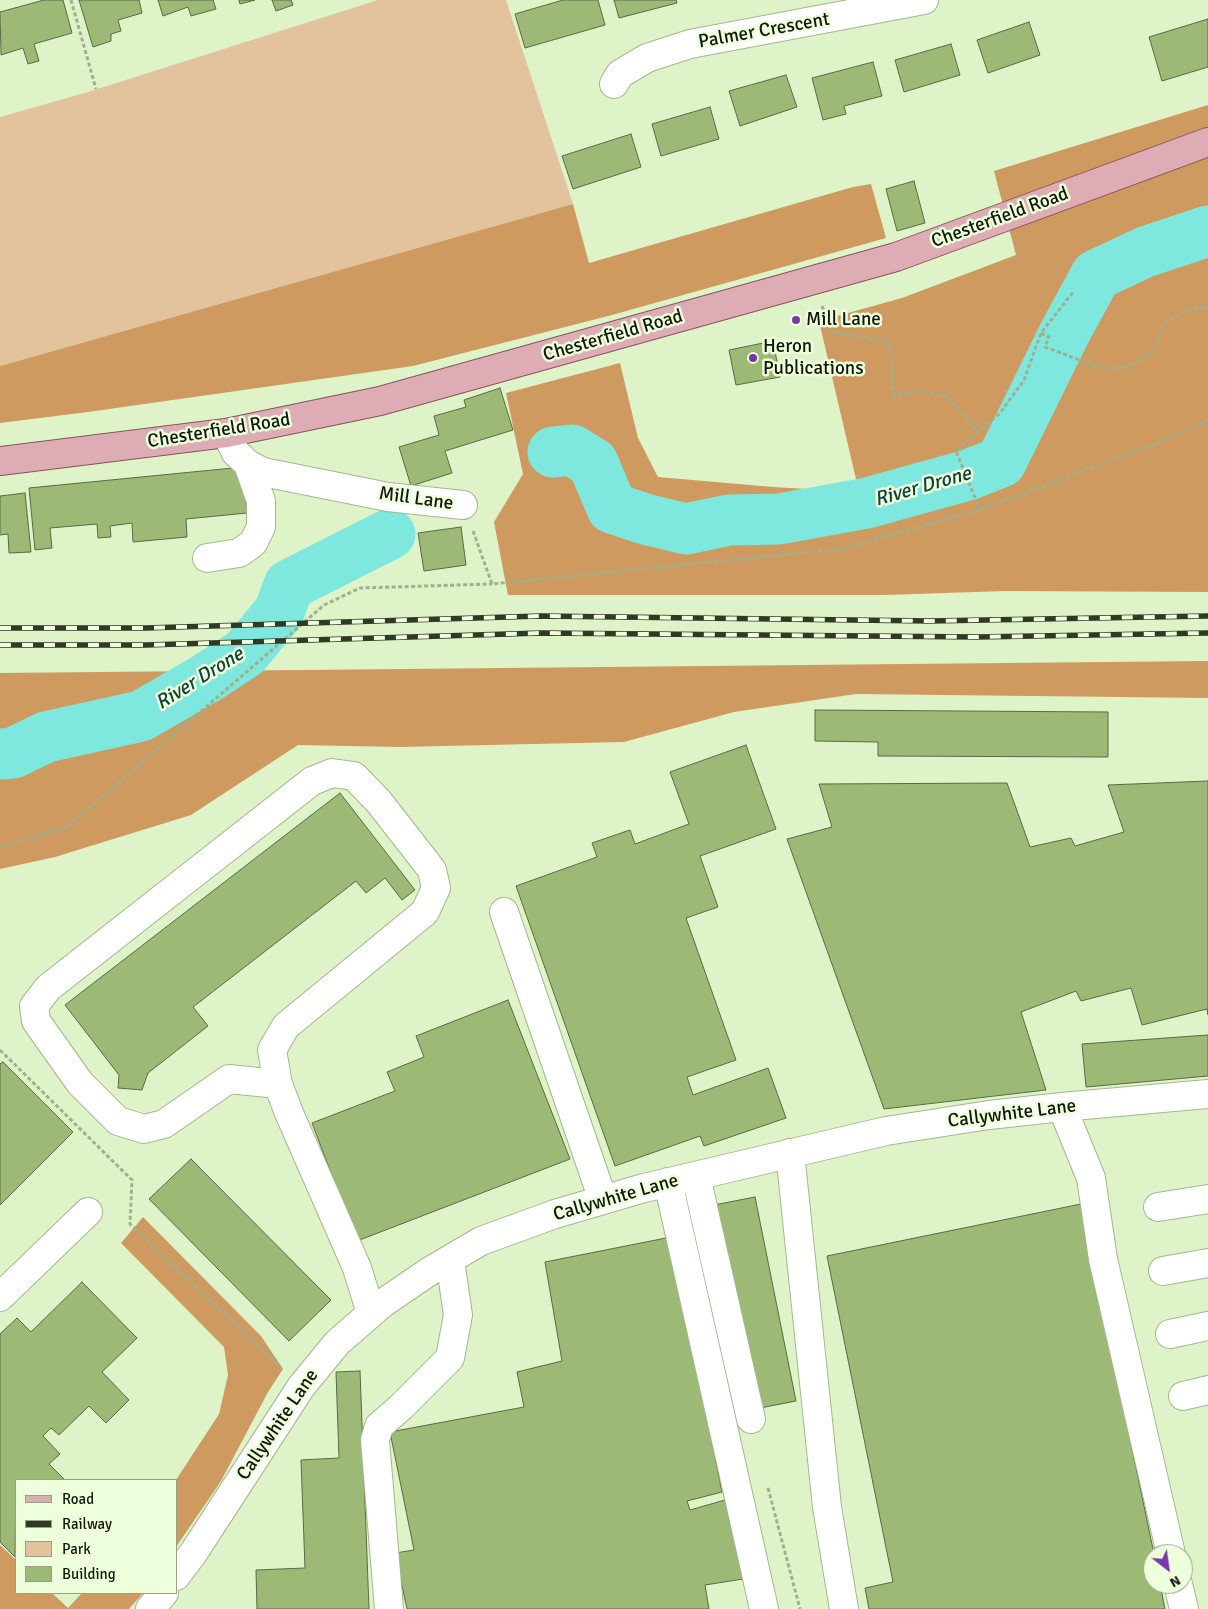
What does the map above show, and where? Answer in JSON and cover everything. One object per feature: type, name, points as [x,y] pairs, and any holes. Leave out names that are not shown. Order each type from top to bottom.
[{"type":"main road","name":"Chesterfield Road","points":[[0,460],[226,433],[380,400],[896,257],[1208,142]]},
{"type":"street","name":"Palmer Crescent","points":[[614,84],[620,74],[647,58],[690,44],[924,0]]},
{"type":"street","name":"Mill Lane","points":[[226,433],[236,453],[248,464],[263,472],[388,497],[463,505]]},
{"type":"street","points":[[207,558],[239,553],[253,543],[261,528],[261,501],[248,464]]},
{"type":"street","points":[[278,1084],[229,1079],[164,1124],[144,1129],[118,1121],[80,1083],[36,1021],[34,1006],[48,988],[312,781],[332,773],[354,776],[379,802],[432,870],[436,888],[425,912],[286,1026],[272,1050],[278,1084],[357,1268],[371,1313]]},
{"type":"street","points":[[504,912],[603,1200]]},
{"type":"street","name":"Callywhite Lane","points":[[178,1573],[194,1552],[302,1387],[336,1343],[383,1303],[481,1241],[555,1214],[668,1182],[886,1131],[1062,1106],[1208,1094]]},
{"type":"street","points":[[1062,1106],[1091,1178],[1102,1259],[1169,1544]]},
{"type":"street","points":[[790,1153],[827,1507],[844,1609]]},
{"type":"street","points":[[696,1176],[750,1419]]},
{"type":"street","points":[[668,1182],[764,1609]]},
{"type":"street","points":[[1158,1207],[1208,1199]]},
{"type":"street","points":[[0,1297],[88,1212]]},
{"type":"street","points":[[389,1609],[375,1440],[379,1426],[401,1408],[450,1358],[458,1315],[450,1260]]},
{"type":"street","points":[[1163,1271],[1208,1262]]},
{"type":"street","points":[[1170,1334],[1208,1326]]},
{"type":"street","points":[[150,1609],[163,1594]]},
{"type":"street","points":[[1180,1594],[1184,1609]]},
{"type":"path","points":[[70,0],[96,88]]},
{"type":"path","points":[[811,281],[833,332],[889,342],[894,396],[919,391],[946,396],[978,431]]},
{"type":"path","points":[[980,510],[956,451],[1000,413],[1024,380],[1041,332],[1074,291]]},
{"type":"path","points":[[1041,332],[1049,337],[1045,347],[1101,368],[1125,368],[1154,352],[1163,323],[1189,310],[1201,307],[1208,308]]},
{"type":"path","points":[[0,847],[67,827],[324,605],[360,588],[492,584],[841,549],[980,510],[1159,442],[1208,420]]},
{"type":"path","name":"Mill Lane","points":[[463,505],[492,584]]},
{"type":"path","points":[[0,1050],[132,1180],[130,1224],[302,1387]]},
{"type":"path","points":[[768,1486],[800,1609]]},
{"type":"green space","points":[[378,0],[506,0],[573,204],[0,366],[0,117],[88,92]]},
{"type":"shaded area","points":[[1208,105],[1208,592],[1005,591],[885,595],[508,595],[494,522],[523,474],[506,393],[620,363],[638,438],[658,477],[859,492],[819,321],[902,298],[1016,255],[994,171]]},
{"type":"shaded area","points":[[871,184],[886,238],[612,315],[413,366],[0,423],[0,366],[573,204],[589,263],[853,187]]},
{"type":"shaded area","points":[[1208,661],[1208,698],[856,694],[734,712],[624,742],[399,747],[298,745],[191,815],[55,857],[0,869],[0,673]]},
{"type":"shaded area","points":[[143,1217],[261,1336],[283,1369],[268,1392],[221,1481],[178,1544],[177,1479],[219,1414],[228,1375],[224,1347],[121,1243]]},
{"type":"shaded area","points":[[0,1545],[15,1559],[15,1594],[53,1594],[68,1608],[81,1594],[142,1594],[129,1609],[0,1609]]},
{"type":"building","points":[[44,0],[63,0],[72,33],[34,44],[39,61],[28,64],[23,48],[1,55],[0,12]]},
{"type":"building","points":[[79,0],[139,0],[142,13],[118,20],[121,31],[111,34],[111,41],[93,47]]},
{"type":"building","points":[[158,0],[213,0],[216,9],[191,16],[188,7],[163,16]]},
{"type":"building","points":[[239,0],[255,0],[240,4]]},
{"type":"building","points":[[272,0],[291,0],[293,5],[276,11]]},
{"type":"building","points":[[563,0],[598,0],[605,25],[525,48],[515,14]]},
{"type":"building","points":[[614,0],[676,0],[677,3],[619,18]]},
{"type":"building","points":[[1208,19],[1208,67],[1162,81],[1149,37]]},
{"type":"building","points":[[1029,22],[1040,55],[988,73],[977,40]]},
{"type":"building","points":[[951,44],[960,75],[904,92],[895,60]]},
{"type":"building","points":[[873,62],[882,96],[844,106],[846,114],[823,120],[812,78]]},
{"type":"building","points":[[786,75],[797,107],[740,126],[729,91]]},
{"type":"building","points":[[710,107],[719,139],[661,156],[652,124]]},
{"type":"building","points":[[631,134],[641,167],[573,189],[562,156]]},
{"type":"building","points":[[914,181],[925,223],[897,231],[886,189]]},
{"type":"building","name":"Heron Publications","points":[[773,341],[780,377],[736,385],[729,350]]},
{"type":"building","points":[[500,388],[513,430],[445,451],[452,473],[411,486],[399,447],[439,435],[434,416],[466,407],[464,400]]},
{"type":"building","points":[[243,467],[247,513],[186,519],[187,537],[133,542],[132,523],[110,526],[111,537],[98,538],[97,524],[50,528],[52,548],[35,550],[29,488]]},
{"type":"building","points":[[25,493],[31,552],[9,553],[8,534],[0,535],[0,496]]},
{"type":"building","points":[[461,527],[466,565],[424,571],[418,533]]},
{"type":"building","points":[[815,710],[1108,712],[1108,757],[878,756],[878,742],[815,741]]},
{"type":"building","points":[[746,745],[776,829],[700,856],[718,907],[686,918],[736,1060],[687,1077],[693,1095],[768,1068],[786,1118],[704,1146],[700,1136],[615,1166],[516,886],[597,857],[592,843],[630,830],[635,844],[689,824],[670,772]]},
{"type":"building","points":[[1208,781],[1208,1015],[1207,1009],[1142,1025],[1131,988],[1081,1001],[1076,991],[1021,1012],[1046,1090],[884,1109],[787,839],[832,827],[819,784],[1007,783],[1030,847],[1071,838],[1075,846],[1124,832],[1108,785]]},
{"type":"building","points":[[340,793],[415,890],[402,900],[385,878],[366,893],[356,881],[193,1007],[208,1026],[148,1073],[142,1090],[118,1088],[119,1075],[65,1005]]},
{"type":"building","points":[[508,1000],[570,1159],[357,1241],[312,1123],[395,1091],[387,1072],[424,1057],[416,1036]]},
{"type":"building","points":[[1208,1035],[1208,1076],[1086,1087],[1082,1044]]},
{"type":"building","points":[[3,1062],[73,1132],[0,1205],[0,1064]]},
{"type":"building","points":[[191,1159],[331,1300],[289,1341],[149,1199]]},
{"type":"building","points":[[755,1197],[796,1401],[755,1409],[714,1205]]},
{"type":"building","points":[[1081,1204],[1152,1544],[1143,1544],[1143,1594],[1162,1594],[1165,1609],[869,1609],[865,1588],[893,1582],[827,1256]]},
{"type":"building","points":[[671,1237],[722,1492],[687,1501],[690,1510],[725,1500],[743,1579],[705,1585],[709,1609],[407,1609],[395,1553],[414,1550],[390,1432],[524,1407],[517,1372],[562,1361],[545,1262]]},
{"type":"building","points":[[82,1282],[137,1338],[102,1372],[129,1400],[106,1423],[89,1406],[59,1435],[51,1428],[43,1436],[60,1454],[49,1464],[64,1479],[15,1479],[15,1557],[0,1542],[0,1334],[17,1318],[31,1332]]},
{"type":"building","points":[[360,1371],[369,1609],[257,1609],[256,1570],[305,1568],[301,1460],[339,1458],[336,1372]]},
{"type":"waterway","name":"River Drone","points":[[553,452],[572,450],[593,463],[612,508],[645,519],[686,529],[729,520],[779,519],[867,503],[968,475],[1001,462],[1065,332],[1096,275],[1145,252],[1208,231]]},
{"type":"waterway","name":"River Drone","points":[[0,754],[13,753],[46,737],[141,716],[205,679],[245,653],[279,612],[289,585],[390,534]]},
{"type":"railway","points":[[0,628],[146,628],[541,616],[930,621],[1208,616]]},
{"type":"railway","points":[[0,645],[146,645],[541,633],[977,637],[1208,633]]},
{"type":"place","name":"Mill Lane","points":[[796,320]]},
{"type":"place","name":"Heron Publications","points":[[753,358]]}]
